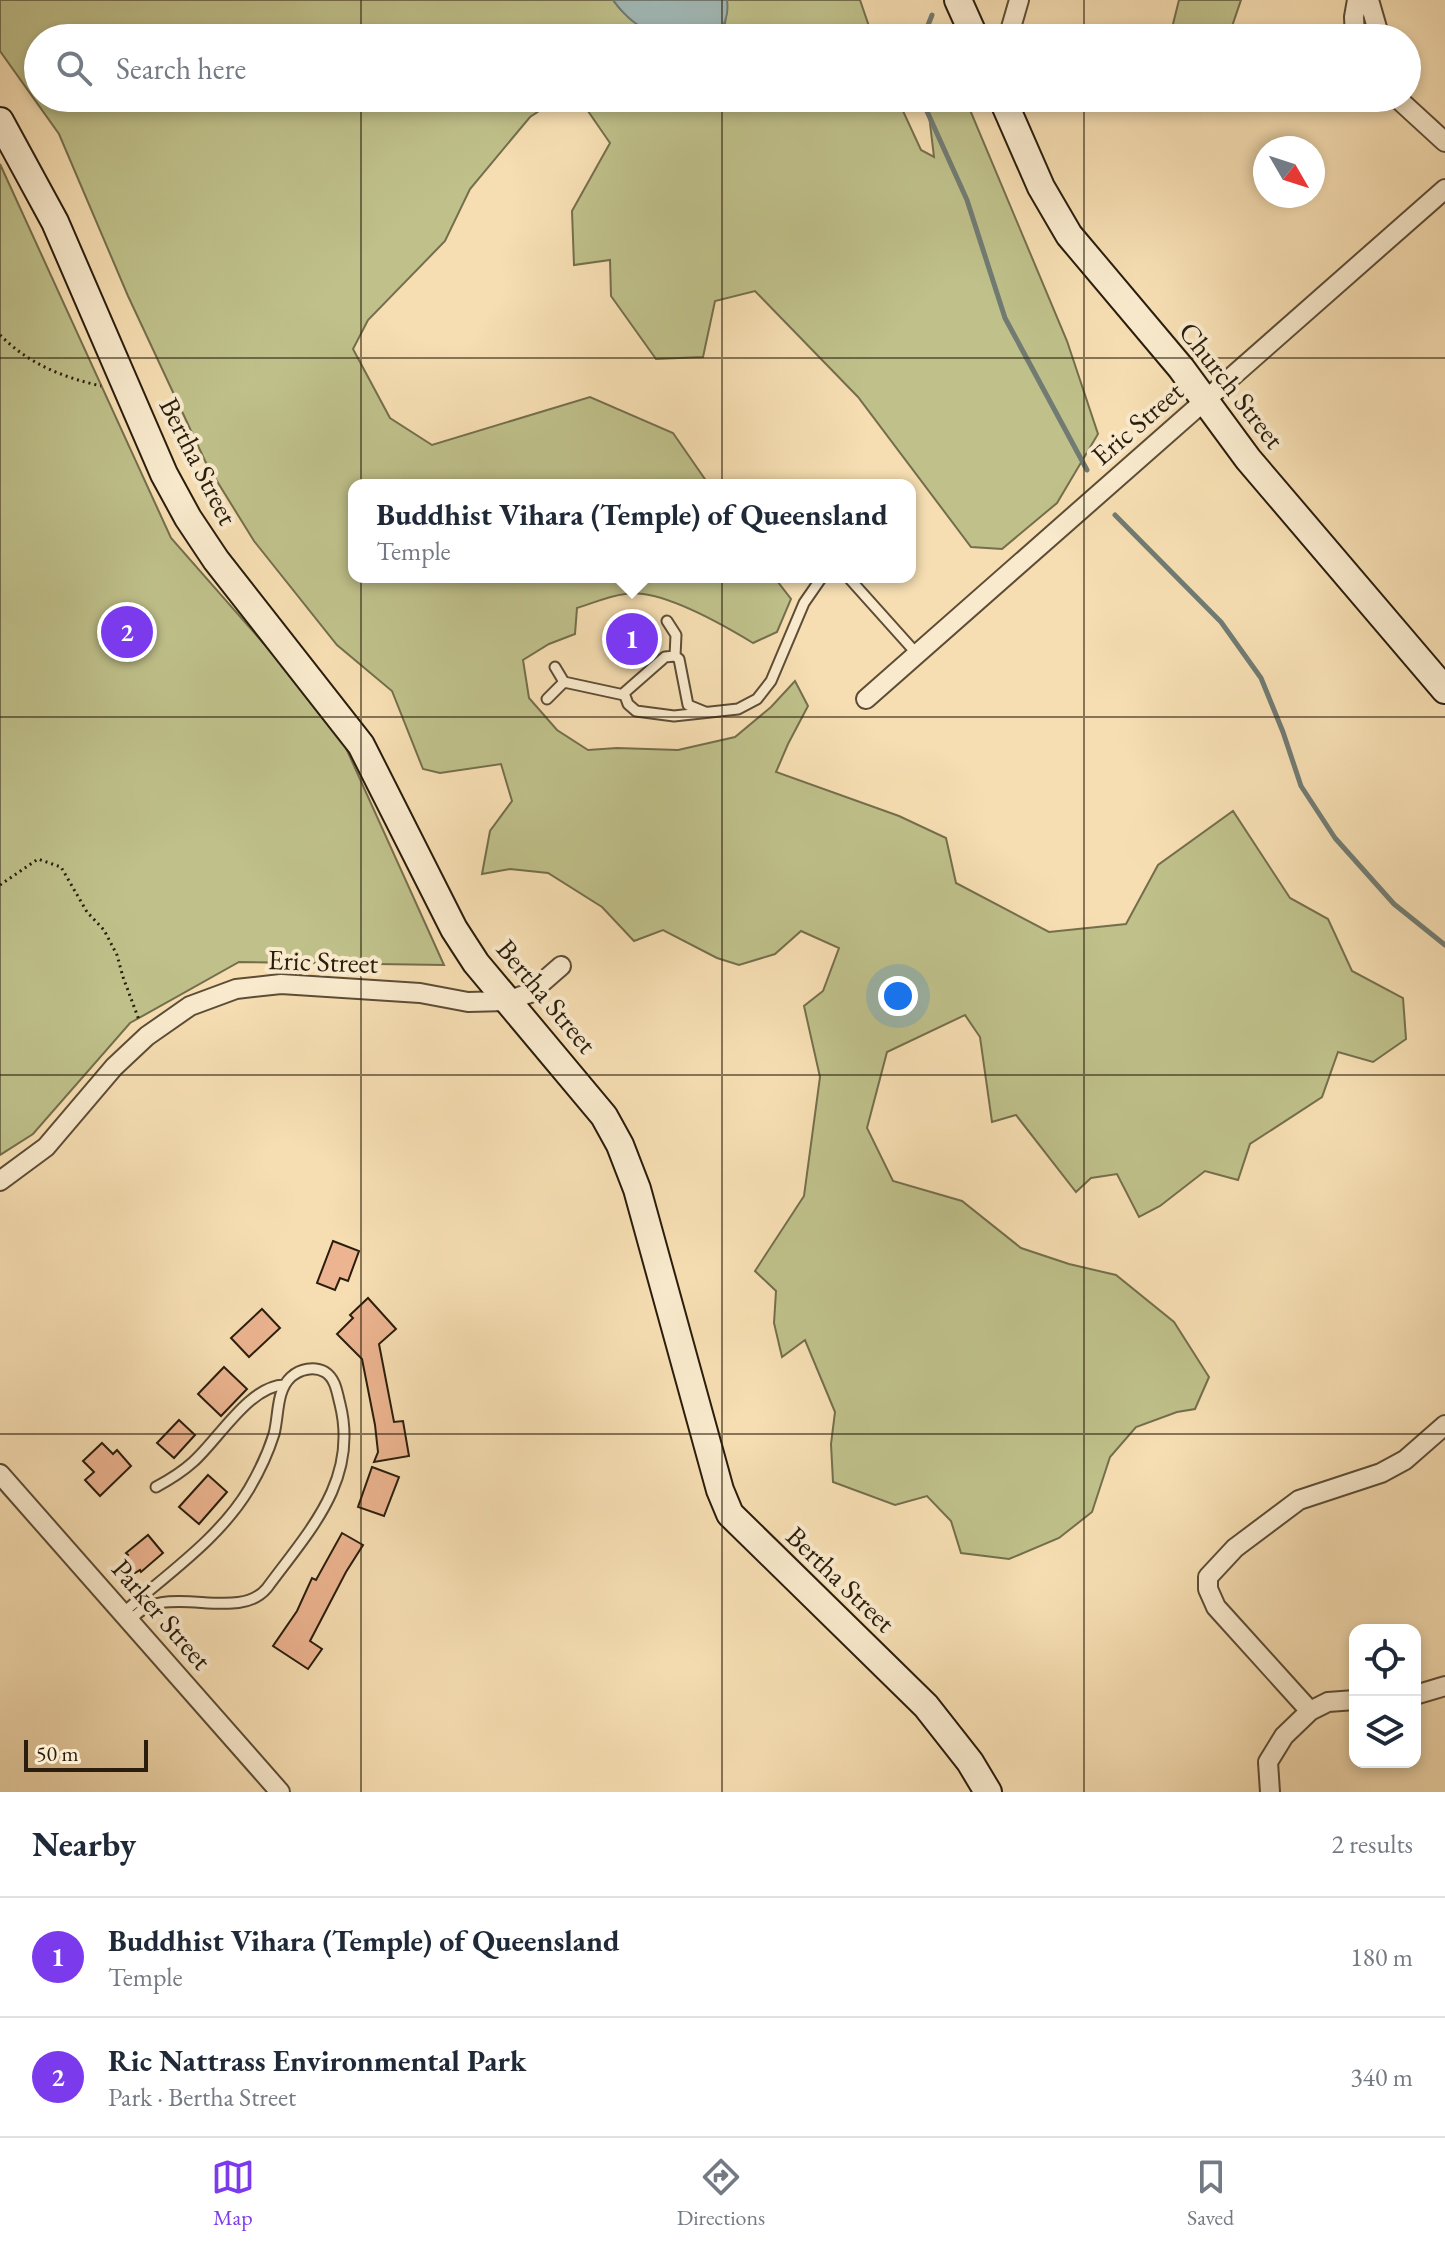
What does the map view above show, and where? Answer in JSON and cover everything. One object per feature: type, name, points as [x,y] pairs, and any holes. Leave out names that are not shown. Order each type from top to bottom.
[{"type":"street","points":[[958,0],[969,24]]},
{"type":"street","points":[[1012,24],[1019,0]]},
{"type":"street","points":[[1354,24],[1357,0]]},
{"type":"street","points":[[1369,0],[1376,24]]},
{"type":"street","name":"Church Street","points":[[1008,112],[1041,187],[1069,235],[1205,400],[1256,469],[1445,690]]},
{"type":"street","points":[[1412,112],[1445,142]]},
{"type":"street","name":"Bertha Street","points":[[0,121],[55,222],[164,474],[188,518],[216,560],[361,745],[454,929],[476,963],[583,1088],[620,1145],[637,1189],[720,1490],[730,1514],[926,1706],[970,1762],[988,1792]]},
{"type":"street","name":"Eric Street","points":[[866,699],[1445,189]]},
{"type":"street","name":"Eric Street","points":[[0,1181],[46,1147],[114,1067],[147,1036],[190,1006],[236,989],[281,984],[420,993],[468,1002],[507,1001],[530,993],[561,966]]},
{"type":"street","points":[[1310,1711],[1216,1607],[1208,1589],[1208,1577],[1235,1548],[1299,1500],[1381,1473],[1405,1460],[1445,1425]]},
{"type":"street","name":"Parker Street","points":[[0,1474],[280,1792]]},
{"type":"street","points":[[1421,1693],[1445,1686]]},
{"type":"street","points":[[1270,1792],[1268,1762],[1284,1736],[1310,1711],[1328,1702],[1349,1700]]},
{"type":"lane","points":[[675,656],[665,657],[626,689],[624,695],[631,708],[643,713],[674,716],[738,709],[766,691],[804,603],[817,583]]},
{"type":"lane","points":[[853,583],[917,654]]},
{"type":"lane","points":[[667,621],[676,635],[675,656],[679,659],[688,705],[705,712]]},
{"type":"lane","points":[[555,667],[564,682],[624,695]]},
{"type":"lane","points":[[547,699],[564,682]]},
{"type":"lane","points":[[320,1370],[333,1379],[345,1434],[341,1472],[334,1491],[315,1522],[262,1594],[243,1603],[157,1604],[128,1616],[237,1507],[258,1474],[273,1437],[284,1385],[302,1371],[320,1370]]},
{"type":"lane","points":[[156,1487],[193,1462],[257,1395],[267,1388],[284,1385]]},
{"type":"path","points":[[0,335],[19,354],[70,379],[101,387],[125,384]]},
{"type":"path","points":[[0,885],[38,859],[61,867],[87,912],[104,930],[117,955],[133,1006],[147,1036]]},
{"type":"green space","points":[[0,0],[613,0],[637,24],[24,24],[24,85],[0,51]]},
{"type":"green space","points":[[727,0],[860,0],[868,24],[725,24]]},
{"type":"green space","points":[[1179,0],[1241,0],[1233,24],[1173,24]]},
{"type":"green space","points":[[43,112],[538,112],[530,117],[470,189],[445,241],[368,320],[353,349],[390,418],[432,445],[590,397],[673,433],[705,479],[348,479],[348,583],[779,583],[791,599],[777,632],[753,643],[691,610],[655,597],[625,594],[577,608],[575,634],[549,644],[523,660],[529,698],[557,730],[588,750],[678,750],[735,737],[771,707],[795,681],[808,706],[776,772],[899,816],[946,838],[956,883],[1049,932],[1126,924],[1158,865],[1233,811],[1290,898],[1328,919],[1352,971],[1403,998],[1406,1039],[1373,1062],[1338,1052],[1322,1097],[1250,1144],[1238,1180],[1205,1171],[1160,1206],[1139,1217],[1117,1174],[1091,1178],[1076,1192],[1016,1115],[992,1122],[980,1037],[965,1015],[887,1052],[867,1128],[893,1181],[962,1201],[1021,1248],[1116,1275],[1174,1322],[1209,1377],[1195,1409],[1136,1427],[1110,1457],[1092,1512],[1059,1538],[1009,1559],[961,1553],[951,1521],[927,1496],[895,1505],[833,1482],[831,1444],[835,1412],[805,1340],[782,1357],[774,1323],[776,1291],[755,1271],[804,1196],[820,1077],[804,1006],[823,991],[839,948],[801,931],[775,954],[739,965],[717,958],[663,930],[634,941],[602,907],[548,873],[510,869],[482,874],[490,831],[512,801],[501,764],[440,773],[423,769],[392,691],[337,645],[254,541],[207,465],[128,296],[59,134]]},
{"type":"green space","points":[[589,112],[903,112],[921,150],[934,157],[929,112],[971,112],[1067,341],[1098,434],[1057,503],[1002,549],[971,547],[858,397],[755,291],[715,301],[703,357],[656,359],[611,296],[610,260],[574,265],[572,211],[610,143]]},
{"type":"green space","points":[[0,164],[171,538],[336,726],[444,965],[239,962],[130,1023],[33,1134],[0,1155]]},
{"type":"water","points":[[613,0],[727,0],[723,24],[637,24]]},
{"type":"building","points":[[333,1241],[359,1251],[348,1281],[340,1278],[335,1290],[317,1283]]},
{"type":"building","points":[[368,1298],[396,1329],[379,1344],[394,1422],[403,1421],[409,1456],[374,1462],[378,1452],[375,1425],[362,1359],[337,1334],[353,1318],[350,1315]]},
{"type":"building","points":[[262,1309],[280,1328],[249,1357],[231,1338]]},
{"type":"building","points":[[224,1367],[247,1389],[221,1416],[198,1394]]},
{"type":"building","points":[[179,1420],[195,1435],[174,1458],[157,1443]]},
{"type":"building","points":[[102,1443],[113,1454],[117,1450],[131,1466],[100,1496],[85,1480],[94,1472],[83,1461]]},
{"type":"building","points":[[372,1467],[399,1477],[384,1516],[358,1507]]},
{"type":"building","points":[[208,1475],[227,1492],[199,1524],[179,1507]]},
{"type":"building","points":[[342,1533],[363,1545],[310,1641],[322,1649],[308,1669],[273,1646]]},
{"type":"building","points":[[148,1535],[163,1553],[141,1572],[135,1573],[123,1559]]},
{"type":"waterway","points":[[928,24],[932,15]]},
{"type":"waterway","points":[[927,112],[967,200],[1005,318],[1087,470]]},
{"type":"waterway","points":[[1115,515],[1221,622],[1261,678],[1301,786],[1335,838],[1394,904],[1445,945]]},
{"type":"place","name":"Ric Nattrass Environmental Park","points":[[127,632]]},
{"type":"place","name":"Buddhist Vihara (Temple) of Queensland","points":[[632,639]]}]
